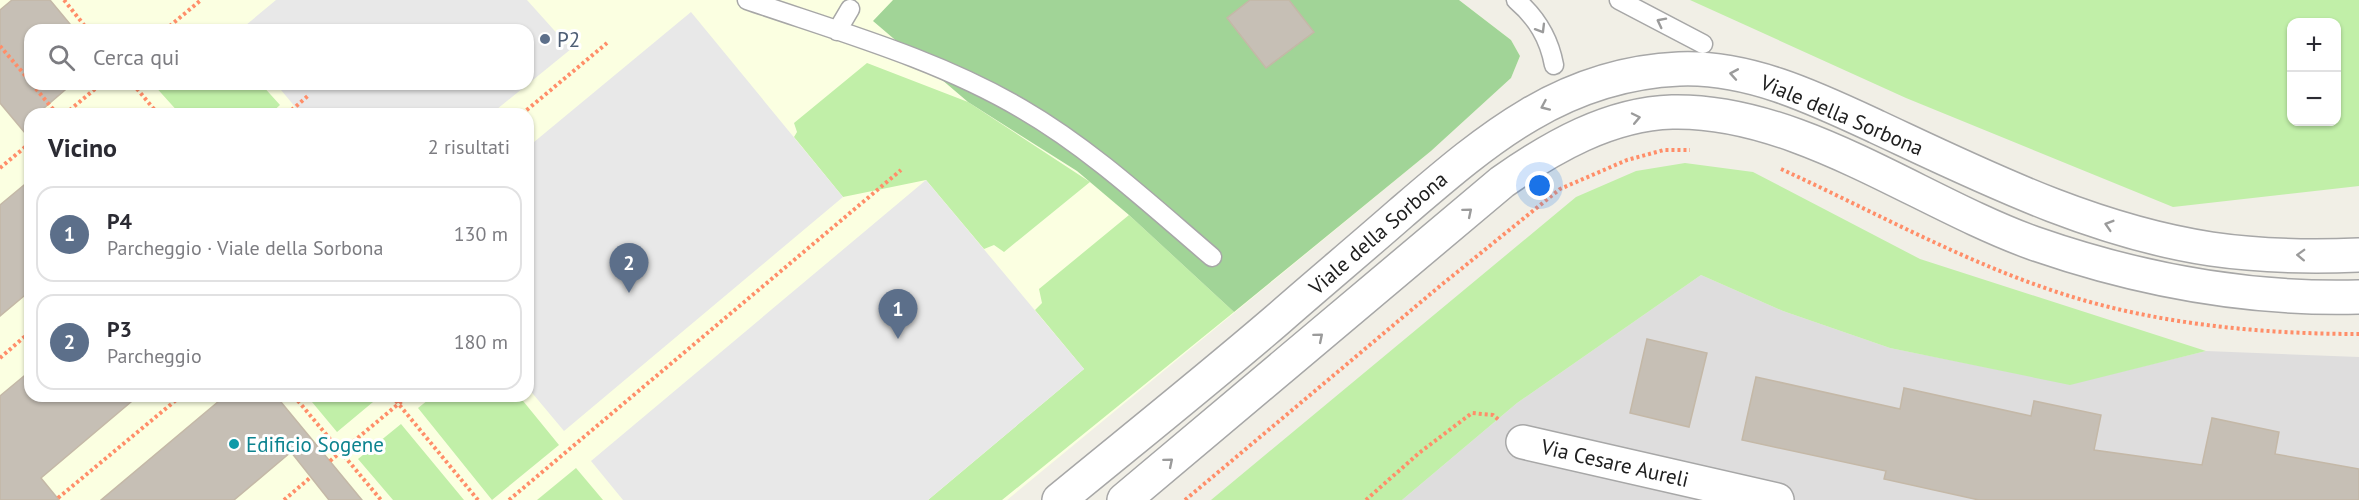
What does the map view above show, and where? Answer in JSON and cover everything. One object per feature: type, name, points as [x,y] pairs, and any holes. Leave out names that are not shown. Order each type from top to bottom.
[{"type":"street","name":"Viale della Sorbona","points":[[1059,500],[1270,326],[1456,166],[1502,131],[1534,110],[1592,85],[1661,71],[1680,69],[1718,71],[1773,84],[1843,111],[1984,178],[2062,210],[2112,226],[2212,249],[2290,255],[2359,255]]},
{"type":"street","name":"Viale della Sorbona","points":[[1124,500],[1510,177],[1576,137],[1614,123],[1655,114],[1692,113],[1720,116],[1790,134],[2031,242],[2124,272],[2238,293],[2272,296],[2359,297]]},
{"type":"street","name":"Via Cesare Aureli","points":[[1523,442],[1777,500]]},
{"type":"lane","points":[[747,0],[905,55],[957,76],[1023,109],[1118,177],[1212,257]]},
{"type":"lane","points":[[1516,0],[1539,24],[1551,48],[1554,64]]},
{"type":"lane","points":[[1619,0],[1703,44]]},
{"type":"lane","points":[[837,32],[850,9]]},
{"type":"path","points":[[64,0],[83,24]]},
{"type":"path","points":[[172,24],[201,0]]},
{"type":"path","points":[[529,108],[607,43]]},
{"type":"path","points":[[0,46],[24,75]]},
{"type":"path","points":[[37,90],[52,108]]},
{"type":"path","points":[[72,108],[94,90]]},
{"type":"path","points":[[138,90],[153,108]]},
{"type":"path","points":[[293,108],[309,95]]},
{"type":"path","points":[[0,168],[24,148]]},
{"type":"path","points":[[1185,500],[1440,285],[1560,189],[1594,172],[1627,160],[1664,150],[1692,149]]},
{"type":"path","points":[[1778,168],[1944,245],[2006,272],[2076,298],[2130,311],[2209,325],[2293,334],[2359,334]]},
{"type":"path","points":[[509,500],[901,170]]},
{"type":"path","points":[[0,358],[24,337]]},
{"type":"path","points":[[58,498],[174,402]]},
{"type":"path","points":[[299,402],[381,500]]},
{"type":"path","points":[[330,461],[400,402]]},
{"type":"path","points":[[398,404],[478,500]]},
{"type":"path","points":[[1366,500],[1419,453],[1472,413],[1493,415],[1523,442]]},
{"type":"path","points":[[284,500],[311,477]]},
{"type":"shaded area","points":[[0,0],[1459,0],[1511,40],[1520,56],[1511,78],[1431,151],[1007,500],[0,500]]},
{"type":"shaded area","name":"P2","points":[[276,0],[527,0],[571,49],[534,79],[534,24],[247,24]]},
{"type":"shaded area","points":[[691,12],[843,197],[564,431],[534,395],[534,142]]},
{"type":"shaded area","points":[[281,90],[521,90],[498,108],[296,108]]},
{"type":"shaded area","points":[[926,180],[1084,369],[928,500],[623,500],[591,461]]},
{"type":"shaded area","points":[[1701,275],[1783,311],[1890,348],[2070,384],[2206,351],[2359,357],[2359,500],[1402,500],[1517,403]]},
{"type":"green space","points":[[893,0],[1459,0],[1511,40],[1520,56],[1511,78],[1431,151],[1234,312],[1129,215],[1077,171],[968,102],[873,21]]},
{"type":"green space","points":[[1690,0],[2359,0],[2359,186],[2173,207],[1906,98]]},
{"type":"green space","points":[[867,63],[968,102],[1090,182],[1004,252],[994,245],[984,249],[926,180],[843,197],[794,137],[797,132],[794,123]]},
{"type":"green space","points":[[158,90],[266,90],[280,105],[277,108],[175,108]]},
{"type":"green space","points":[[1685,163],[1753,172],[1920,259],[2206,351],[2070,385],[1890,348],[1783,311],[1701,275],[1517,403],[1402,500],[1211,500],[1576,197],[1636,171]]},
{"type":"green space","points":[[1129,215],[1234,312],[1002,500],[928,500],[1084,369],[1035,310],[1042,303],[1039,289]]},
{"type":"green space","points":[[312,402],[373,402],[337,432]]},
{"type":"green space","points":[[426,402],[524,402],[559,445],[492,500],[418,408]]},
{"type":"green space","points":[[401,424],[464,500],[393,500],[358,459]]},
{"type":"green space","points":[[576,468],[603,500],[537,500]]},
{"type":"building","points":[[12,0],[50,0],[70,24],[24,24],[24,90],[65,90],[44,108],[24,108],[24,132],[0,103],[0,10]]},
{"type":"building","points":[[1250,0],[1289,0],[1314,32],[1266,68],[1227,18]]},
{"type":"building","points":[[24,185],[24,296],[0,316],[0,205]]},
{"type":"building","points":[[1647,339],[1707,353],[1689,427],[1630,413]]},
{"type":"building","points":[[24,376],[24,402],[131,402],[41,478],[59,500],[0,500],[0,396]]},
{"type":"building","points":[[1756,377],[1900,409],[1904,388],[2031,416],[2034,401],[2101,415],[2094,450],[2202,465],[2212,418],[2279,432],[2275,454],[2359,469],[2359,500],[1979,500],[1884,479],[1886,471],[1742,440]]},
{"type":"building","name":"Edificio Sogene","points":[[218,402],[281,402],[362,500],[329,500],[291,452],[234,500],[101,500]]},
{"type":"place","name":"P2","points":[[545,39]]},
{"type":"place","name":"P3","points":[[629,293]]},
{"type":"place","name":"P4","points":[[898,339]]},
{"type":"place","name":"Edificio Sogene","points":[[234,444]]}]
